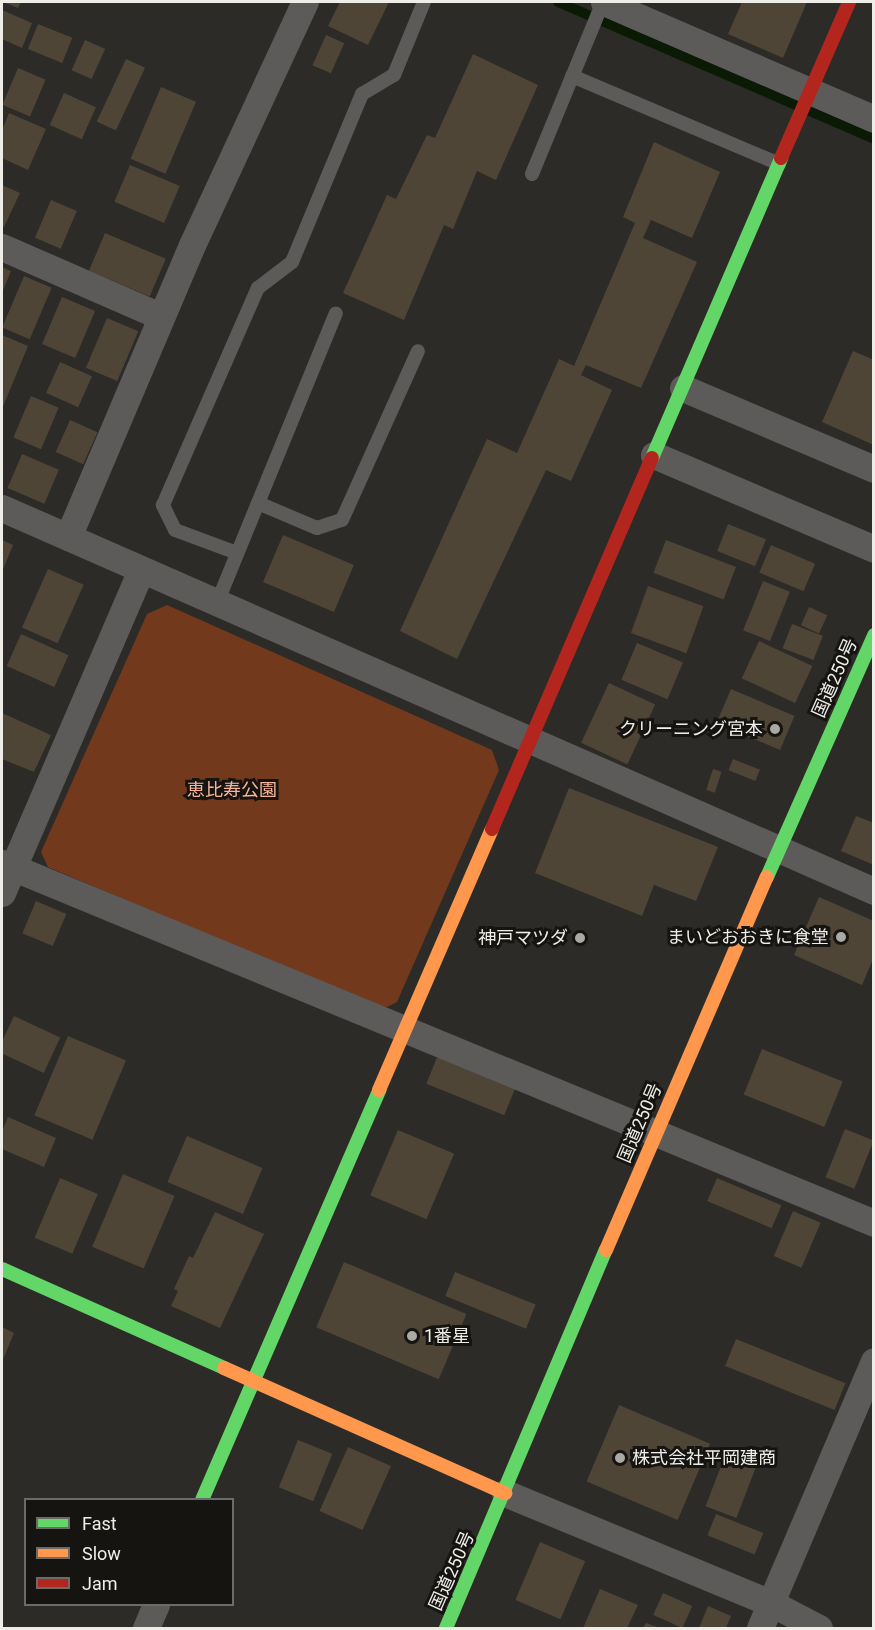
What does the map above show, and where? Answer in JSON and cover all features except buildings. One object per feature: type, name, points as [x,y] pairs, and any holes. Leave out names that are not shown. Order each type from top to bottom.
[{"type":"main road","points":[[203,1498],[849,2]]},
{"type":"main road","name":"国道250号","points":[[446,1629],[506,1493],[655,1133],[873,635]]},
{"type":"main road","points":[[2,1269],[506,1493]]},
{"type":"street","points":[[68,537],[160,316],[305,2]]},
{"type":"street","points":[[604,2],[873,119]]},
{"type":"street","points":[[2,247],[160,316]]},
{"type":"street","points":[[683,388],[873,469]]},
{"type":"street","points":[[654,455],[873,549]]},
{"type":"street","points":[[2,508],[873,891]]},
{"type":"street","points":[[2,894],[7,865],[141,570]]},
{"type":"street","points":[[7,865],[873,1222]]},
{"type":"street","points":[[760,1629],[873,1361]]},
{"type":"street","points":[[506,1493],[771,1603],[819,1629]]},
{"type":"street","points":[[146,1629],[156,1606]]},
{"type":"lane","points":[[237,553],[174,530],[163,506],[258,288],[292,262],[362,94],[394,75],[424,2]]},
{"type":"lane","points":[[532,174],[604,2]]},
{"type":"lane","points":[[572,76],[779,164]]},
{"type":"lane","points":[[217,603],[336,313]]},
{"type":"lane","points":[[258,503],[317,528],[342,520],[418,351]]},
{"type":"green space","name":"恵比寿公園","points":[[167,605],[492,750],[499,770],[397,1002],[383,1009],[48,867],[41,852],[147,614]]},
{"type":"waterway","points":[[558,2],[874,139]]},
{"type":"traffic: fast","points":[[652,458],[781,158]]},
{"type":"traffic: fast","points":[[767,877],[874,635]]},
{"type":"traffic: fast","points":[[203,1498],[379,1090]]},
{"type":"traffic: fast","points":[[446,1628],[606,1250]]},
{"type":"traffic: fast","points":[[2,1269],[224,1368]]},
{"type":"traffic: slow","points":[[379,1090],[492,829]]},
{"type":"traffic: slow","points":[[606,1250],[767,877]]},
{"type":"traffic: slow","points":[[224,1368],[505,1493]]},
{"type":"traffic: jam","points":[[781,158],[849,2]]},
{"type":"traffic: jam","points":[[492,829],[652,458]]},
{"type":"place","name":"クリーニング宮本","points":[[775,729]]},
{"type":"place","name":"まいどおおきに食堂","points":[[841,937]]},
{"type":"place","name":"神戸マツダ","points":[[580,938]]},
{"type":"place","name":"1番星","points":[[412,1336]]},
{"type":"place","name":"株式会社平岡建商","points":[[620,1458]]}]
